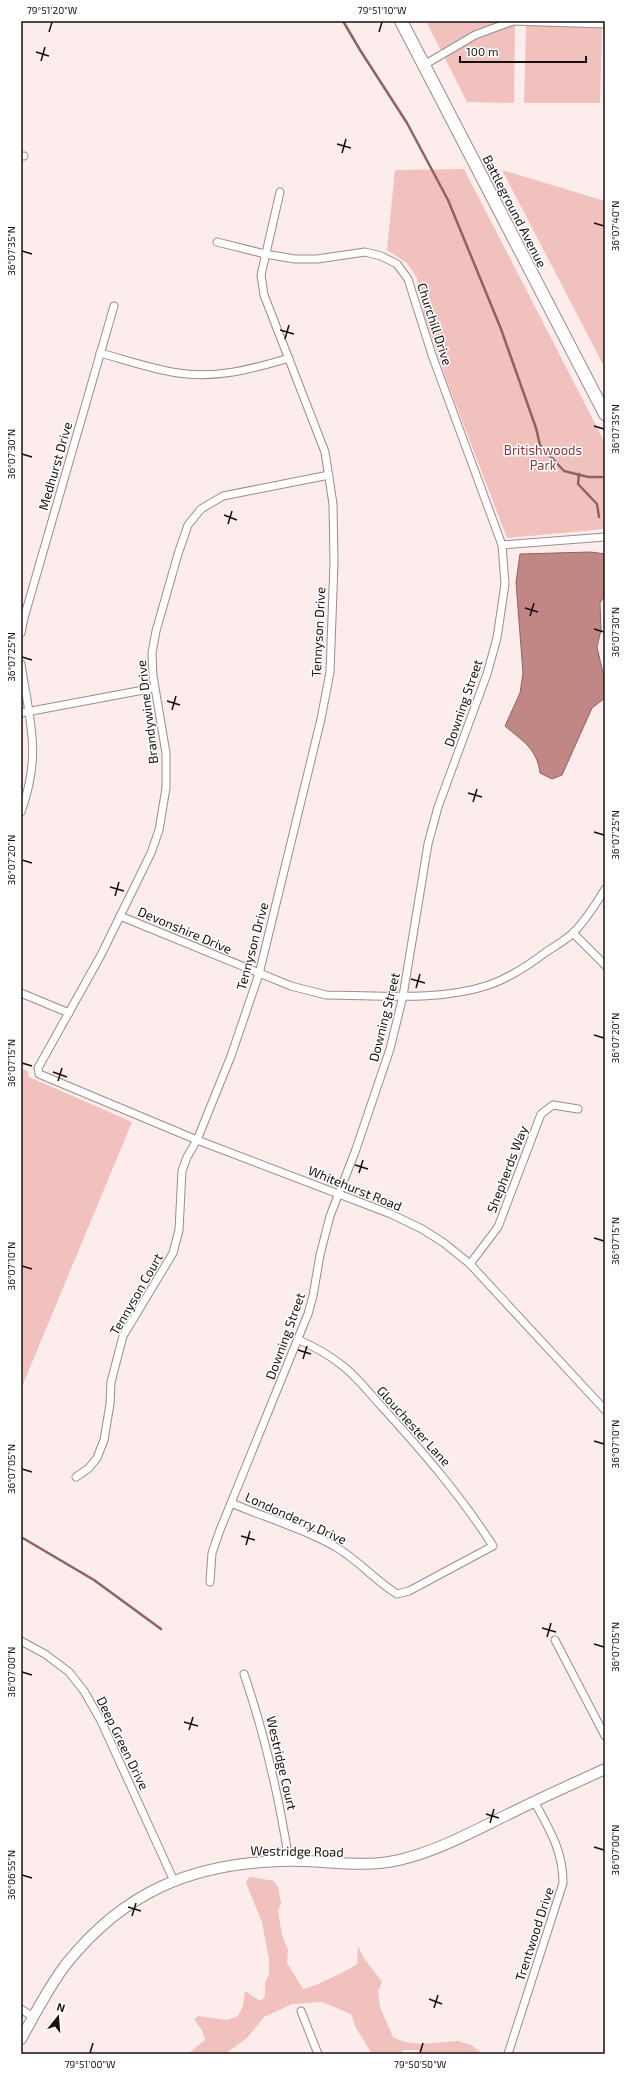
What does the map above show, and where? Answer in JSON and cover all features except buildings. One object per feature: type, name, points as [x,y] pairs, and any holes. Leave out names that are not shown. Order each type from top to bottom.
[{"type":"main road","name":"Battleground Avenue","points":[[401,21],[605,414]]},
{"type":"main road","name":"Westridge Road","points":[[21,2039],[66,1964],[105,1922],[144,1895],[174,1881],[211,1868],[236,1863],[289,1861],[353,1864],[397,1860],[444,1846],[534,1801],[605,1769]]},
{"type":"street","points":[[424,66],[475,35],[513,21],[605,24]]},
{"type":"street","name":"Tennyson Drive","points":[[197,1140],[231,1056],[259,974],[321,719],[330,672],[334,555],[333,504],[329,475],[325,452],[264,295],[261,275],[280,192]]},
{"type":"street","name":"Churchill Drive","points":[[217,242],[265,254],[295,259],[317,259],[365,252],[381,256],[398,264],[408,278],[432,354],[502,545]]},
{"type":"street","name":"Medhurst Drive","points":[[21,633],[24,618],[114,306]]},
{"type":"street","points":[[100,353],[178,373],[198,375],[244,371],[289,358]]},
{"type":"street","name":"Brandywine Drive","points":[[39,1074],[38,1068],[101,956],[153,849],[164,803],[166,753],[154,688],[152,653],[156,631],[184,535],[194,517],[211,502],[222,496],[329,475]]},
{"type":"street","points":[[502,545],[605,537]]},
{"type":"street","name":"Downing Street","points":[[210,1582],[212,1553],[299,1340],[313,1296],[325,1234],[390,1049],[403,996],[428,844],[438,808],[487,674],[497,638],[505,584],[502,545]]},
{"type":"street","points":[[21,664],[33,732],[33,764],[31,780],[21,812]]},
{"type":"street","points":[[21,713],[154,688]]},
{"type":"street","name":"Devonshire Drive","points":[[120,916],[259,974],[308,992],[326,995],[403,996],[466,992],[489,985],[512,975],[573,933],[595,906],[605,888]]},
{"type":"street","points":[[573,933],[605,965]]},
{"type":"street","points":[[21,993],[69,1013]]},
{"type":"street","name":"Whitehurst Road","points":[[39,1074],[197,1140],[391,1214],[422,1229],[444,1242],[470,1264],[605,1410]]},
{"type":"street","name":"Shepherds Way","points":[[470,1264],[498,1227],[540,1114],[553,1106],[578,1109]]},
{"type":"street","name":"Tennyson Court","points":[[76,1476],[89,1468],[97,1458],[104,1440],[110,1404],[111,1382],[123,1336],[173,1254],[179,1230],[182,1171],[187,1157],[197,1140]]},
{"type":"street","name":"Glouchester Lane","points":[[299,1340],[322,1350],[344,1367],[404,1431],[452,1487],[471,1512],[493,1546]]},
{"type":"street","name":"Londonderry Drive","points":[[231,1504],[337,1548],[358,1562],[385,1586],[398,1594],[409,1591],[493,1546]]},
{"type":"street","points":[[555,1640],[605,1736]]},
{"type":"street","name":"Deep Green Drive","points":[[21,1641],[46,1654],[69,1672],[84,1690],[101,1721],[174,1881]]},
{"type":"street","name":"Westridge Court","points":[[244,1674],[261,1724],[282,1815],[289,1861]]},
{"type":"street","name":"Trentwood Drive","points":[[508,2054],[563,1883],[561,1858],[555,1840],[534,1801]]},
{"type":"street","points":[[21,2009],[33,2017]]},
{"type":"street","points":[[301,2011],[318,2054]]},
{"type":"green space","points":[[426,21],[515,21],[514,103],[467,102]]},
{"type":"green space","points":[[526,25],[602,28],[600,103],[524,103]]},
{"type":"green space","name":"Britishwoods Park","points":[[464,169],[605,443],[605,529],[507,538],[445,376],[424,314],[417,278],[407,263],[387,250],[395,170]]},
{"type":"green space","points":[[502,170],[605,201],[605,369],[595,349]]},
{"type":"green space","points":[[21,1068],[28,1071],[29,1077],[132,1122],[21,1389]]},
{"type":"green space","points":[[251,1877],[274,1881],[278,1887],[281,1903],[278,1911],[282,1935],[288,1950],[287,1963],[303,1989],[346,1971],[357,1964],[358,1946],[364,1958],[382,1982],[378,1991],[380,2007],[393,2037],[404,2042],[421,2044],[458,2041],[471,2045],[483,2054],[424,2054],[417,2050],[403,2050],[400,2054],[372,2054],[356,2028],[351,2014],[322,2002],[292,2004],[264,2017],[247,2038],[225,2054],[191,2054],[190,2052],[205,2040],[202,2030],[194,2019],[198,2016],[227,2020],[238,2016],[243,2006],[245,1991],[260,2001],[265,1997],[265,1983],[269,1974],[269,1959],[262,1922],[246,1883],[248,1878]]},
{"type":"shaded area","points":[[591,552],[605,554],[605,595],[600,603],[601,630],[597,647],[605,682],[605,698],[592,708],[562,775],[552,779],[540,773],[536,757],[532,751],[523,741],[505,726],[520,693],[523,673],[516,582],[520,554]]},
{"type":"waterway","points":[[343,21],[407,123],[448,200],[501,329],[536,428],[540,445],[564,471],[588,477],[602,477]]},
{"type":"waterway","points":[[579,474],[578,484],[597,504],[599,517]]},
{"type":"waterway","points":[[21,1537],[94,1580],[161,1629]]}]
